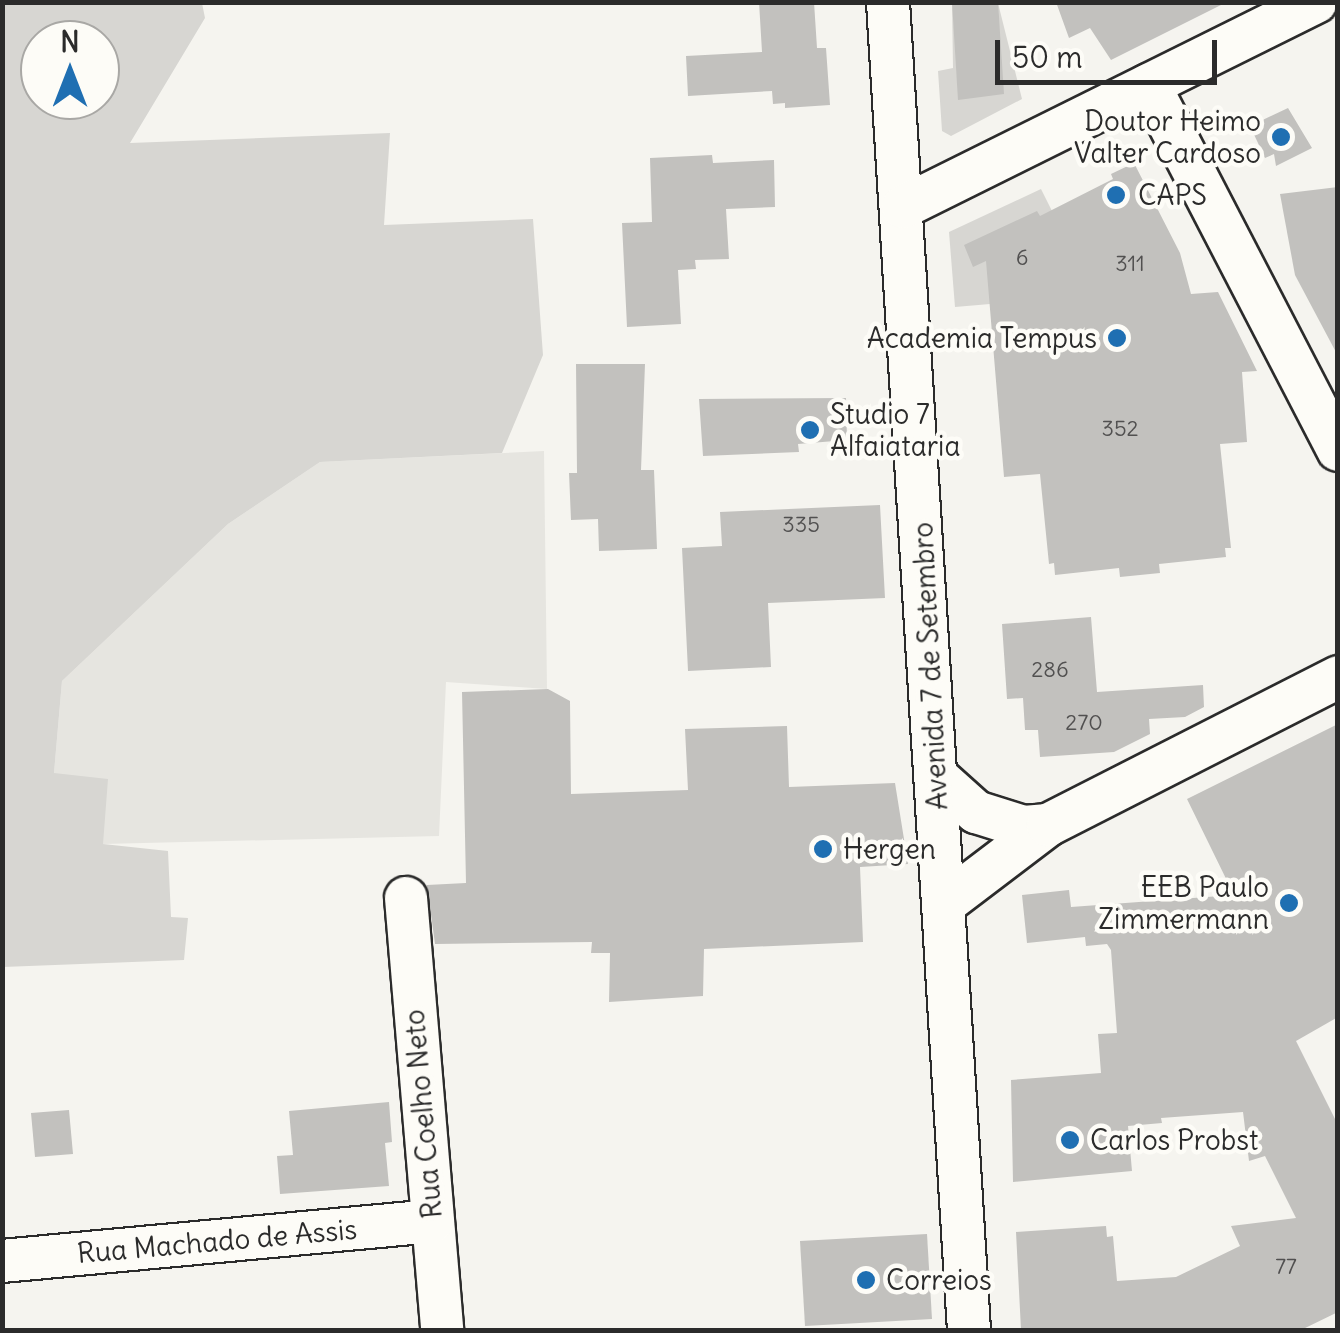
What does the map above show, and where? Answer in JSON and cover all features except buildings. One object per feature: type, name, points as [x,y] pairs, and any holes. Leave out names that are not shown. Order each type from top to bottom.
[{"type":"street","name":"Avenida 7 de Setembro","points":[[888,2],[969,1330]]},
{"type":"street","points":[[903,207],[1316,2]]},
{"type":"street","points":[[1149,85],[1338,450]]},
{"type":"street","points":[[944,904],[1048,825],[1338,677]]},
{"type":"street","points":[[936,776],[976,812],[999,822],[1048,825]]},
{"type":"street","name":"Rua Coelho Neto","points":[[406,898],[442,1330]]},
{"type":"street","name":"Rua Machado de Assis","points":[[2,1261],[432,1221]]},
{"type":"shaded area","points":[[2,3],[202,3],[205,18],[130,143],[390,133],[384,225],[533,219],[543,355],[502,453],[320,462],[228,524],[62,681],[54,773],[108,779],[103,844],[168,851],[171,917],[188,918],[184,960],[3,967]]},
{"type":"shaded area","points":[[952,3],[998,3],[1022,99],[951,136],[942,131],[938,71],[953,68]]},
{"type":"shaded area","points":[[1041,189],[1070,247],[990,304],[955,307],[949,232]]},
{"type":"shaded area","points":[[544,451],[547,689],[446,682],[439,836],[103,844],[54,773],[62,681],[228,524],[320,462]]},
{"type":"place","name":"Doutor Heimo Valter Cardoso","points":[[1281,137]]},
{"type":"place","name":"CAPS","points":[[1116,195]]},
{"type":"place","name":"Academia Tempus","points":[[1117,338]]},
{"type":"place","name":"Studio 7 Alfaiataria","points":[[810,430]]},
{"type":"place","name":"Hergen","points":[[823,849]]},
{"type":"place","name":"EEB Paulo Zimmermann","points":[[1289,903]]},
{"type":"place","name":"Carlos Probst","points":[[1070,1140]]},
{"type":"place","name":"Correios","points":[[866,1280]]}]
